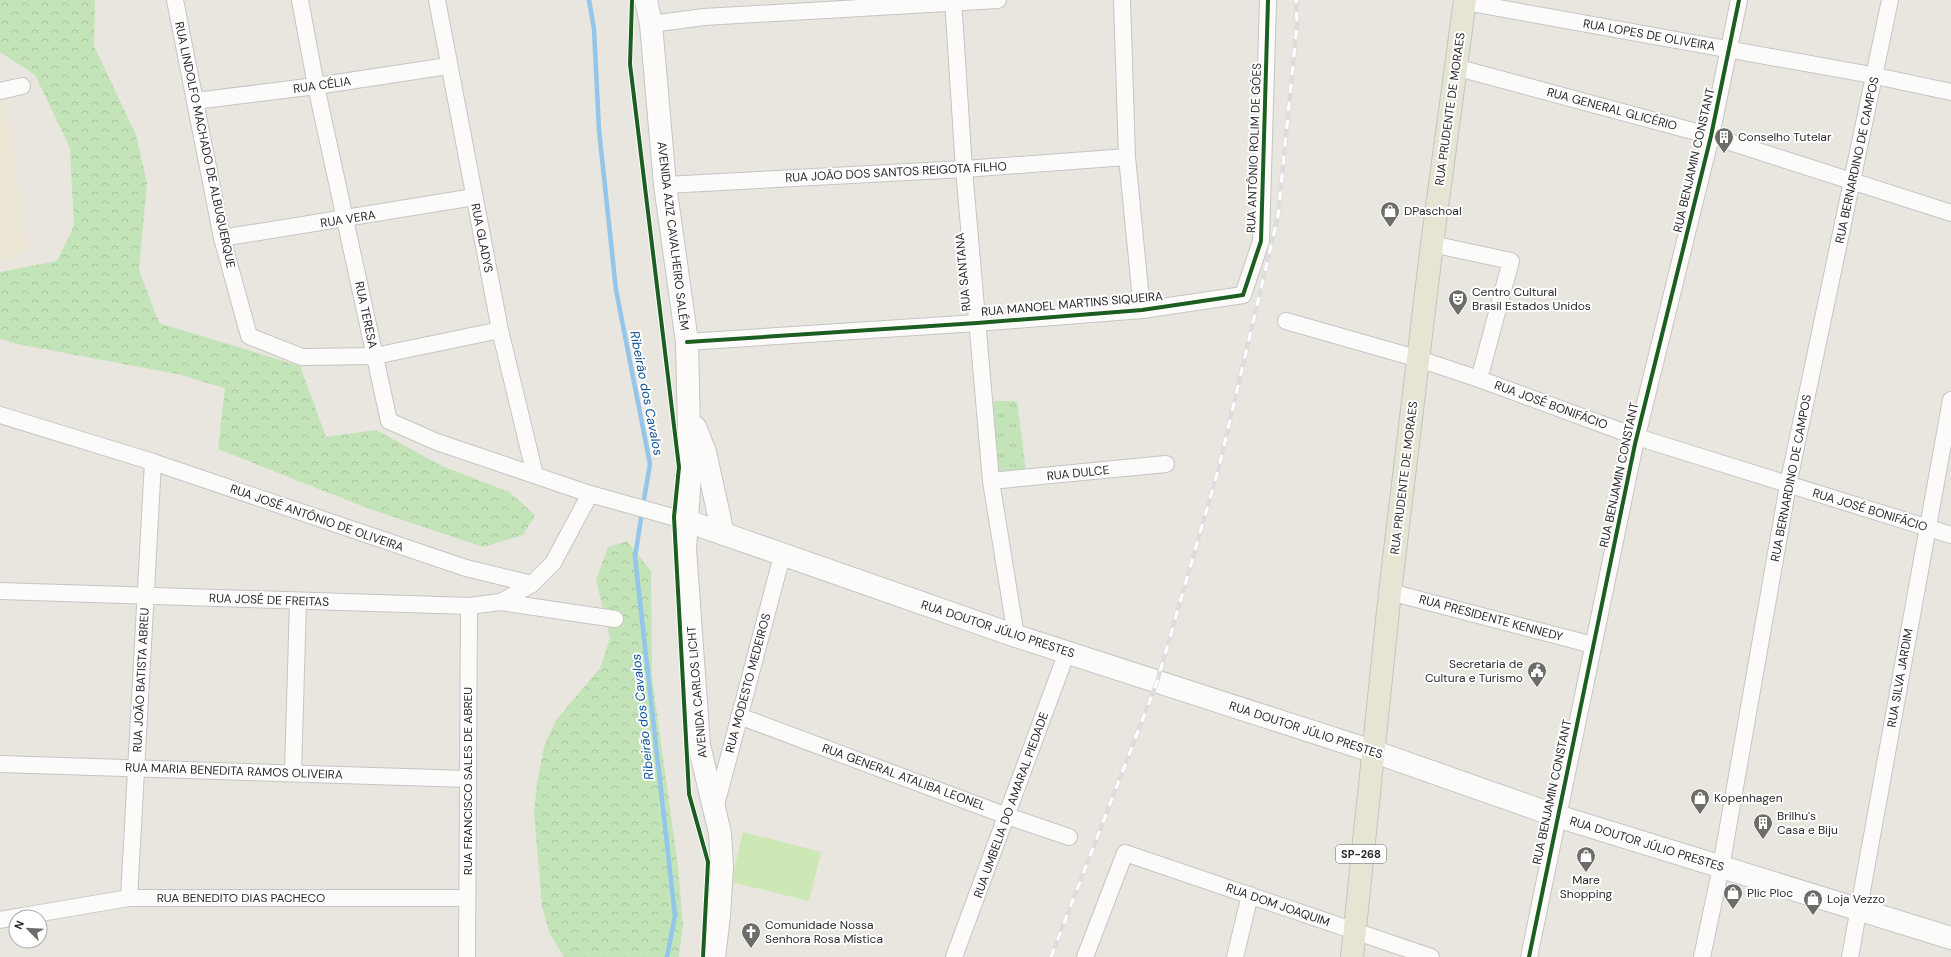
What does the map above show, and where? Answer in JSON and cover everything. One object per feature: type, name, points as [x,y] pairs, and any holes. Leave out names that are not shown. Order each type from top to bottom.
[{"type":"main road","name":"AVENIDA AZIZ CAVALHEIRO SALÉM","points":[[646,0],[651,24],[665,185],[687,342],[690,415],[690,485],[687,521]]},
{"type":"main road","name":"RUA PRUDENTE DE MORAES","points":[[1352,957],[1372,751],[1390,592],[1432,244],[1465,1]]},
{"type":"main road","points":[[690,415],[705,452],[723,534]]},
{"type":"main road","name":"RUA DOUTOR JÚLIO PRESTES","points":[[687,521],[782,556],[1016,636],[1372,751],[1557,816],[1951,938]]},
{"type":"main road","name":"AVENIDA CARLOS LICHT","points":[[687,521],[685,550],[700,745],[720,833],[722,866],[720,916],[714,957]]},
{"type":"street","name":"RUA LINDOLFO MACHADO DE ALBUQUERQUE","points":[[175,0],[222,238],[250,336],[302,357],[375,356]]},
{"type":"street","name":"RUA TERESA","points":[[300,0],[316,86],[389,421],[437,442],[590,494],[625,503]]},
{"type":"street","name":"RUA GLADYS","points":[[436,0],[500,330],[536,475]]},
{"type":"street","points":[[651,24],[704,17],[998,0]]},
{"type":"street","points":[[1122,0],[1127,157],[1142,310]]},
{"type":"street","name":"RUA ANTÔNIO ROLIM DE GÓES","points":[[1243,295],[1261,241],[1268,0]]},
{"type":"street","name":"RUA BENJAMIN CONSTANT","points":[[1529,957],[1557,816],[1637,436],[1711,136],[1739,0]]},
{"type":"street","name":"RUA BERNARDINO DE CAMPOS","points":[[1702,957],[1721,867],[1788,485],[1890,0]]},
{"type":"street","name":"RUA LOPES DE OLIVEIRA","points":[[1465,1],[1875,76],[1951,92]]},
{"type":"street","name":"RUA SANTANA","points":[[953,2],[964,169],[991,481],[1016,636]]},
{"type":"street","name":"RUA CÉLIA","points":[[195,101],[316,86],[448,66]]},
{"type":"street","name":"RUA GENERAL GLICÉRIO","points":[[1455,67],[1711,136],[1951,212]]},
{"type":"street","points":[[0,91],[22,86]]},
{"type":"street","name":"RUA JOÃO DOS SANTOS REIGOTA FILHO","points":[[665,185],[964,169],[1127,157]]},
{"type":"street","name":"RUA VERA","points":[[222,238],[474,197]]},
{"type":"street","points":[[1432,244],[1511,261],[1479,379]]},
{"type":"street","name":"RUA MANOEL MARTINS SIQUEIRA","points":[[687,342],[977,323],[1142,310],[1243,295]]},
{"type":"street","name":"RUA JOSÉ BONIFÁCIO","points":[[1286,321],[1419,359],[1637,436],[1788,485],[1951,535]]},
{"type":"street","points":[[375,356],[500,330]]},
{"type":"street","name":"RUA SILVA JARDIM","points":[[1850,957],[1951,400]]},
{"type":"street","name":"RUA JOSÉ ANTÔNIO DE OLIVEIRA","points":[[0,415],[153,462],[466,568],[532,584]]},
{"type":"street","name":"RUA JOÃO BATISTA ABREU","points":[[129,898],[153,462]]},
{"type":"street","name":"RUA DULCE","points":[[991,481],[1166,464]]},
{"type":"street","points":[[532,584],[553,563],[590,494]]},
{"type":"street","name":"RUA DOUTOR JÚLIO PRESTES","points":[[625,503],[687,521]]},
{"type":"street","name":"RUA MODESTO MEDEIROS","points":[[715,811],[782,556]]},
{"type":"street","name":"RUA JOSÉ DE FREITAS","points":[[0,591],[469,606],[502,602],[532,584]]},
{"type":"street","name":"RUA PRESIDENTE KENNEDY","points":[[1390,592],[1593,645]]},
{"type":"street","points":[[293,773],[298,601]]},
{"type":"street","points":[[502,602],[615,619]]},
{"type":"street","name":"RUA FRANCISCO SALES DE ABREU","points":[[467,957],[469,606]]},
{"type":"street","name":"RUA UMBELIA DO AMARAL PIEDADE","points":[[954,957],[1068,652]]},
{"type":"street","name":"RUA GENERAL ATALIBA LEONEL","points":[[739,716],[1007,816],[1069,837]]},
{"type":"street","name":"RUA MARIA BENEDITA RAMOS OLIVEIRA","points":[[0,764],[468,779]]},
{"type":"street","name":"RUA DOM JOAQUIM","points":[[1085,957],[1125,853],[1431,957]]},
{"type":"street","points":[[1235,957],[1250,895]]},
{"type":"street","name":"RUA BENEDITO DIAS PACHECO","points":[[48,912],[129,898],[467,898]]},
{"type":"shaded area","points":[[6,100],[28,252],[0,261],[0,102]]},
{"type":"green space","points":[[0,0],[95,0],[94,46],[136,135],[147,183],[139,270],[159,323],[300,366],[326,437],[376,430],[442,466],[509,492],[535,515],[523,535],[483,547],[367,508],[218,449],[225,388],[177,374],[12,343],[0,338],[0,272],[57,261],[74,226],[70,148],[35,75],[0,52]]},
{"type":"green space","points":[[987,401],[1017,401],[1026,470],[993,475]]},
{"type":"green space","points":[[627,541],[651,571],[652,677],[678,867],[683,924],[679,957],[564,957],[550,934],[542,906],[534,813],[537,783],[544,747],[556,720],[600,668],[610,638],[596,580],[608,547]]},
{"type":"green space","points":[[743,832],[821,852],[809,901],[731,882]]},
{"type":"waterway","name":"Ribeirão dos Cavalos","points":[[589,0],[594,29],[599,130],[616,290],[650,464],[643,505]]},
{"type":"waterway","name":"Ribeirão dos Cavalos","points":[[642,512],[635,557],[675,916],[667,957]]},
{"type":"railway","points":[[1051,957],[1157,682],[1219,467],[1278,216],[1297,24],[1296,0]]},
{"type":"cycle path","points":[[632,0],[630,64],[679,467],[674,517],[689,794],[708,862],[703,957]]},
{"type":"cycle path","points":[[687,342],[977,323],[1142,310],[1243,295],[1261,241],[1268,0]]},
{"type":"cycle path","points":[[1529,957],[1635,444],[1711,136],[1739,0]]},
{"type":"place","name":"Conselho Tutelar","points":[[1724,154]]},
{"type":"place","name":"DPaschoal","points":[[1390,228]]},
{"type":"place","name":"Centro Cultural Brasil Estados Unidos","points":[[1458,316]]},
{"type":"place","name":"Secretaria de Cultura e Turismo","points":[[1537,688]]},
{"type":"place","name":"Kopenhagen","points":[[1700,815]]},
{"type":"place","name":"Brilhu's Casa e Biju","points":[[1763,840]]},
{"type":"place","name":"Mare Shopping","points":[[1586,873]]},
{"type":"place","name":"Plic Ploc","points":[[1733,910]]},
{"type":"place","name":"Loja Vezzo","points":[[1813,916]]},
{"type":"place","name":"Comunidade Nossa Senhora Rosa Mística","points":[[751,949]]}]
